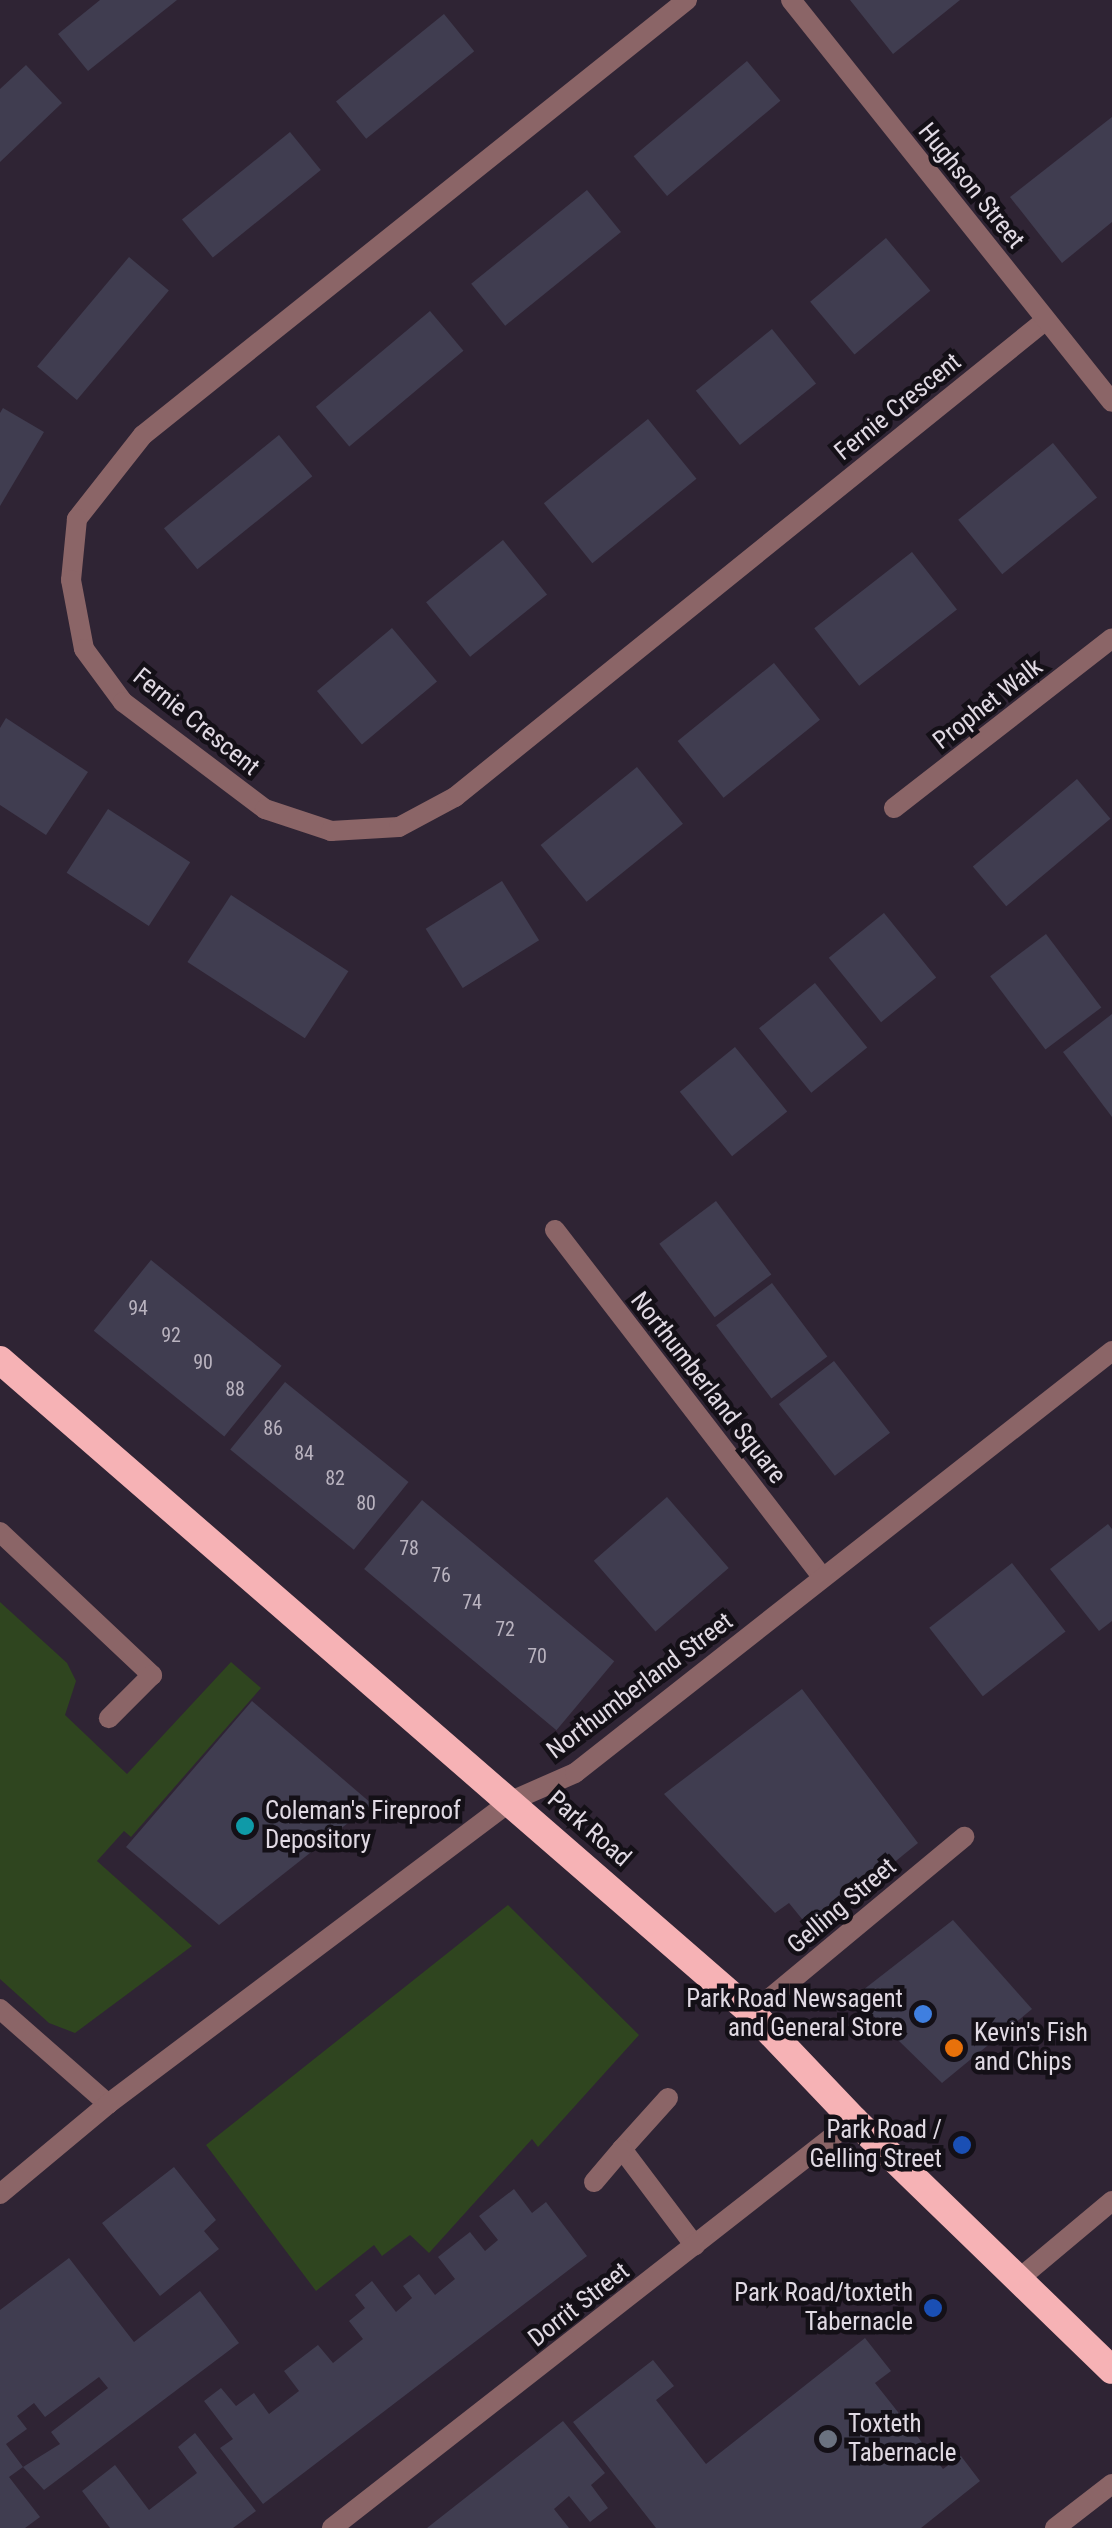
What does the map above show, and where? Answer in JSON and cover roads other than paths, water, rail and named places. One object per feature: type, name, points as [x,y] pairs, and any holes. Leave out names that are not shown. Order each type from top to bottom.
[{"type":"highway","name":"Park Road","points":[[0,1360],[752,2013],[854,2120],[1112,2370]]},
{"type":"street","name":"Fernie Crescent","points":[[687,0],[143,435],[77,519],[71,580],[84,649],[123,702],[265,809],[331,831],[399,828],[456,797],[1046,320]]},
{"type":"street","name":"Hughson Street","points":[[791,0],[1112,402]]},
{"type":"street","name":"Prophet Walk","points":[[894,808],[1112,638]]},
{"type":"street","name":"Northumberland Square","points":[[555,1230],[822,1577]]},
{"type":"street","name":"Northumberland Street","points":[[0,2194],[108,2104],[511,1801],[576,1773],[1112,1352]]},
{"type":"street","points":[[0,1532],[152,1675],[109,1718]]},
{"type":"street","name":"Gelling Street","points":[[752,2013],[964,1837]]},
{"type":"street","points":[[0,2009],[108,2104]]},
{"type":"street","points":[[594,2182],[668,2098]]},
{"type":"street","name":"Dorrit Street","points":[[332,2528],[854,2120]]},
{"type":"street","points":[[622,2149],[695,2246]]},
{"type":"street","points":[[1020,2278],[1112,2201]]},
{"type":"street","points":[[1055,2528],[1112,2484]]},
{"type":"place","name":"Coleman's Fireproof Depository","points":[[245,1826]]},
{"type":"place","name":"Park Road Newsagent and General Store","points":[[923,2014]]},
{"type":"place","name":"Kevin's Fish and Chips","points":[[954,2048]]},
{"type":"place","name":"Park Road / Gelling Street","points":[[962,2145]]},
{"type":"place","name":"Park Road/toxteth Tabernacle","points":[[933,2308]]},
{"type":"place","name":"Toxteth Tabernacle","points":[[828,2439]]}]
